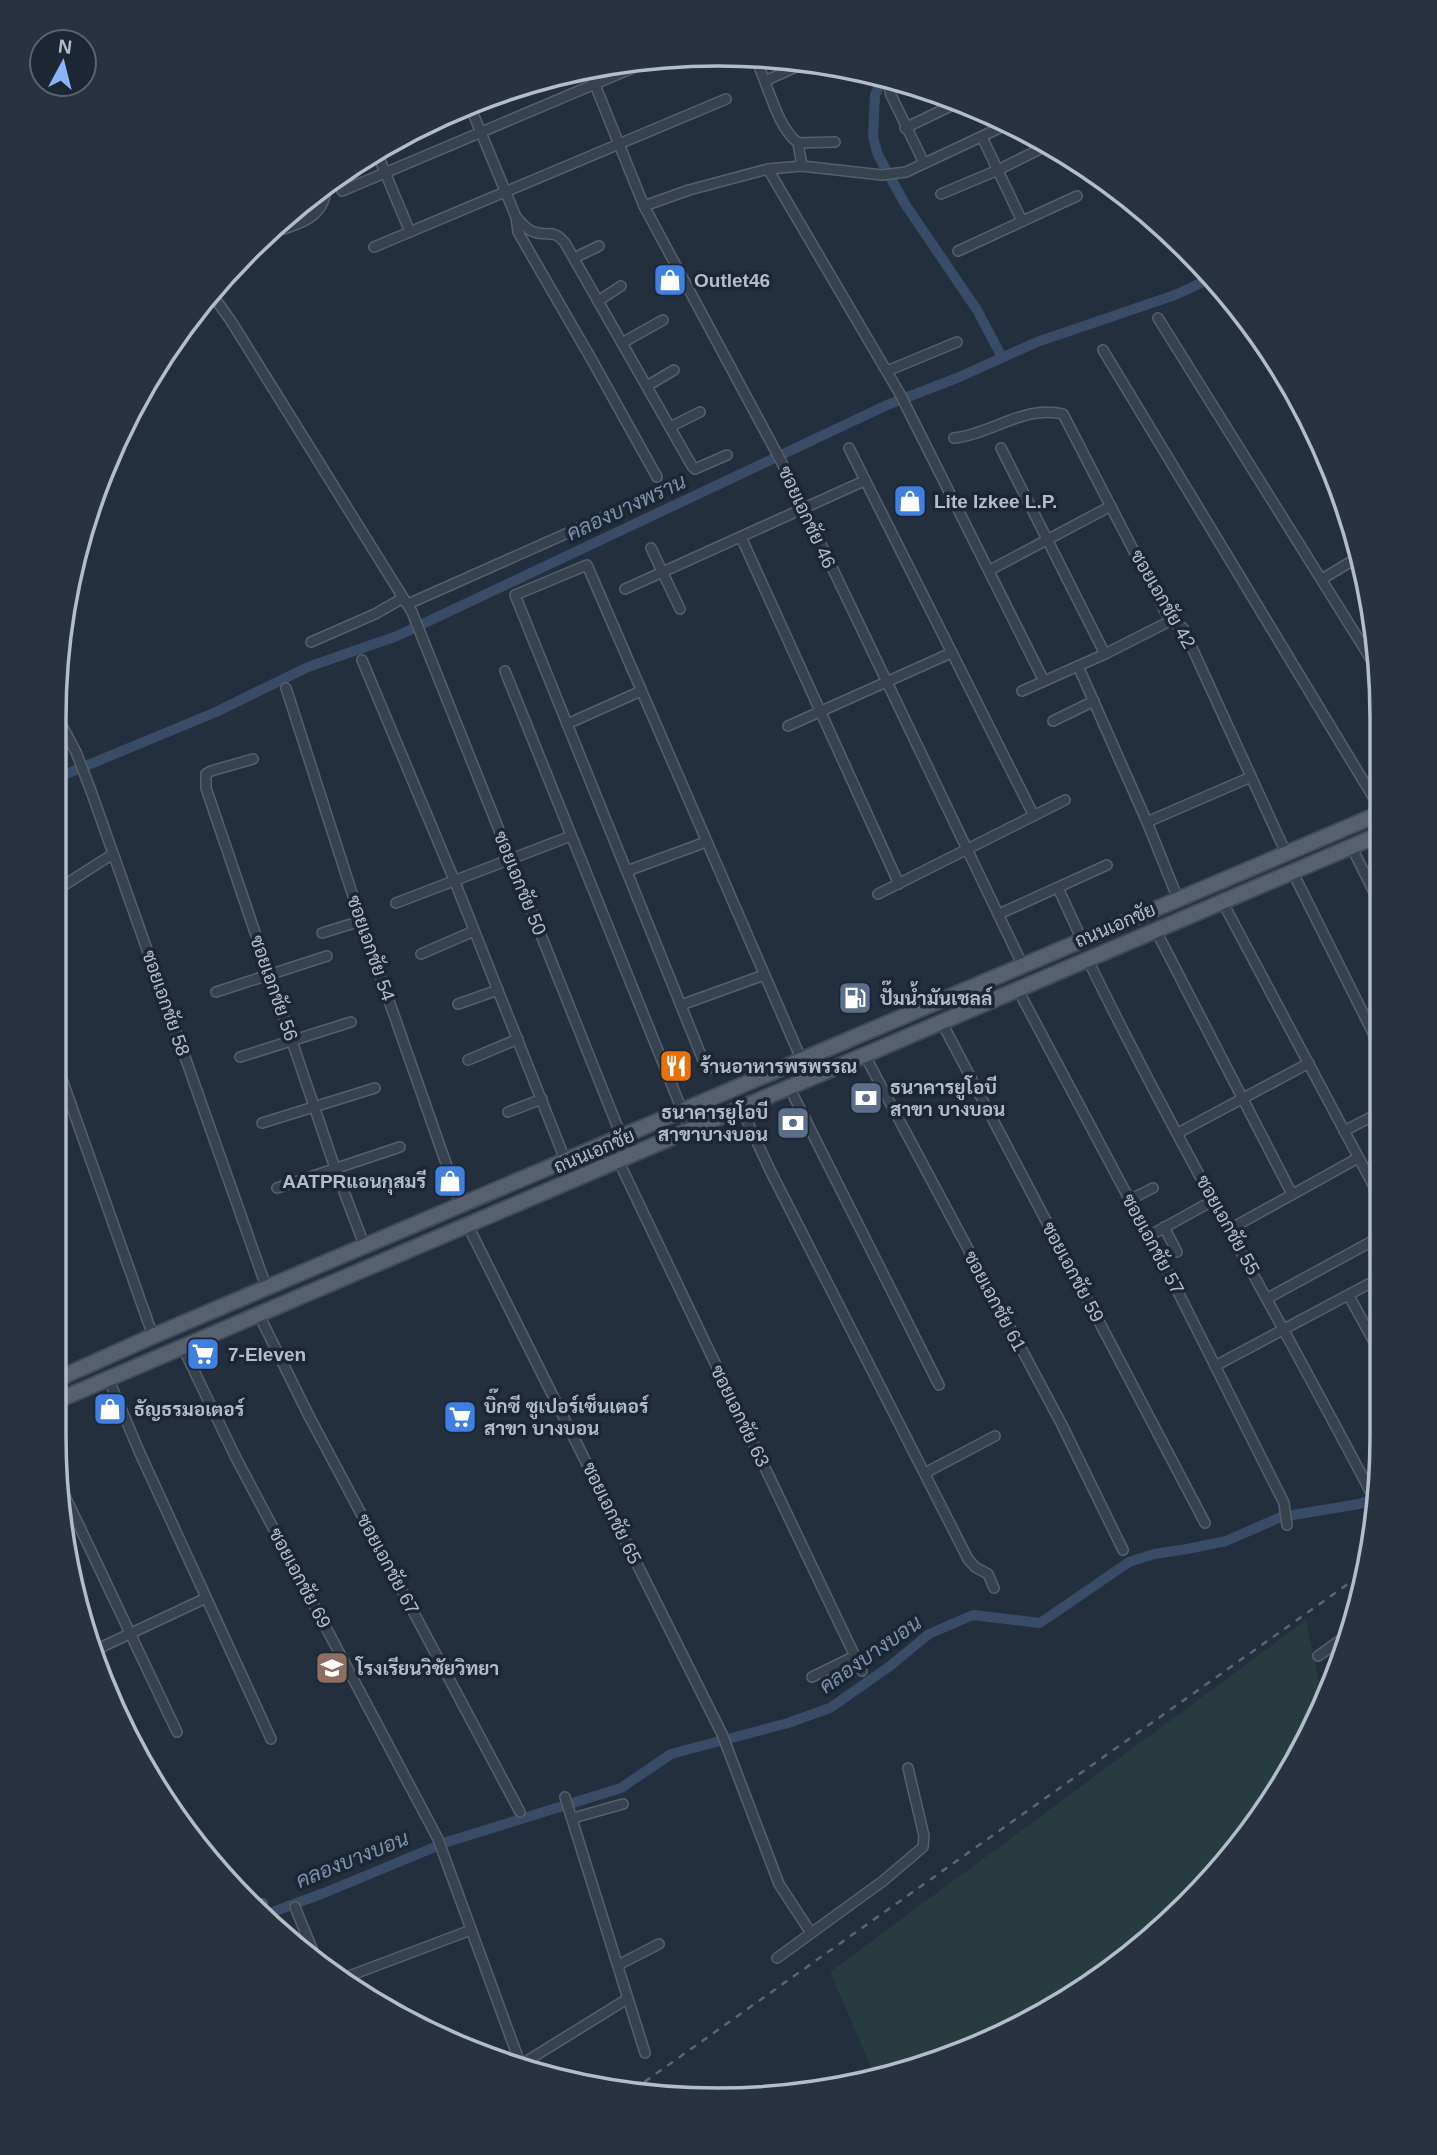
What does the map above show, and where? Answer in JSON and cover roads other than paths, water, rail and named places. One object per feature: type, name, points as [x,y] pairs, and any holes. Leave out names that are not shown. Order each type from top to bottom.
[{"type":"main road","name":"ถนนเอกชัย","points":[[66,1375],[1370,816]]},
{"type":"main road","name":"ถนนเอกชัย","points":[[66,1397],[1370,838]]},
{"type":"main road","points":[[1178,899],[1186,916]]},
{"type":"street","points":[[759,68],[792,139],[798,143],[835,142]]},
{"type":"street","points":[[765,81],[788,71]]},
{"type":"street","points":[[342,191],[620,74]]},
{"type":"street","name":"ซอยเอกชัย 46","points":[[593,79],[644,206],[782,463],[1023,966]]},
{"type":"street","points":[[890,90],[905,128],[924,163]]},
{"type":"street","points":[[374,247],[726,99]]},
{"type":"street","points":[[905,128],[947,108]]},
{"type":"street","points":[[474,114],[516,217],[518,232],[657,477]]},
{"type":"street","points":[[644,206],[689,190],[768,169],[802,166],[881,175],[906,172],[997,129]]},
{"type":"street","points":[[982,137],[1022,221]]},
{"type":"street","points":[[798,143],[802,166]]},
{"type":"street","points":[[941,194],[1037,150]]},
{"type":"street","points":[[380,161],[410,232]]},
{"type":"street","points":[[768,169],[901,396],[1044,681]]},
{"type":"street","points":[[958,251],[1077,197]]},
{"type":"street","points":[[297,222],[319,212],[325,199]]},
{"type":"street","points":[[516,217],[535,233],[552,233],[559,236],[695,468],[727,455]]},
{"type":"street","points":[[574,258],[599,246]]},
{"type":"street","points":[[598,301],[621,286]]},
{"type":"street","name":"ซอยเอกชัย 50","points":[[217,302],[408,605],[622,1138]]},
{"type":"street","points":[[1158,318],[1367,652]]},
{"type":"street","points":[[622,343],[663,320]]},
{"type":"street","points":[[887,371],[957,342]]},
{"type":"street","points":[[1103,350],[1370,793]]},
{"type":"street","points":[[647,386],[674,370]]},
{"type":"street","name":"ซอยเอกชัย 42","points":[[954,438],[976,435],[1019,416],[1049,411],[1063,414],[1170,621],[1183,628],[1286,853]]},
{"type":"street","points":[[670,427],[701,412]]},
{"type":"street","points":[[849,448],[1034,816]]},
{"type":"street","points":[[1002,448],[1105,654]]},
{"type":"street","points":[[625,589],[864,481]]},
{"type":"street","points":[[990,570],[1111,506]]},
{"type":"street","points":[[311,642],[375,614],[408,605],[608,515]]},
{"type":"street","points":[[741,537],[899,884]]},
{"type":"street","points":[[651,548],[680,609]]},
{"type":"street","points":[[1322,579],[1351,562]]},
{"type":"street","points":[[707,1070],[515,595],[587,565],[802,1061]]},
{"type":"street","points":[[1022,691],[1170,621]]},
{"type":"street","points":[[788,726],[951,653]]},
{"type":"street","points":[[362,660],[455,882],[566,1162]]},
{"type":"street","points":[[1078,666],[1178,899]]},
{"type":"street","points":[[505,671],[690,1130]]},
{"type":"street","name":"ซอยเอกชัย 54","points":[[286,688],[361,920],[461,1206]]},
{"type":"street","points":[[567,724],[641,691]]},
{"type":"street","points":[[1053,720],[1094,701]]},
{"type":"street","name":"ซอยเอกชัย 58","points":[[66,733],[76,752],[113,854],[267,1289]]},
{"type":"street","name":"ซอยเอกชัย 56","points":[[253,759],[211,771],[206,774],[205,780],[291,1040],[365,1247]]},
{"type":"street","points":[[1147,822],[1251,777]]},
{"type":"street","points":[[878,894],[1065,800]]},
{"type":"street","points":[[396,903],[571,836]]},
{"type":"street","points":[[627,871],[706,842]]},
{"type":"street","points":[[1351,846],[1370,884]]},
{"type":"street","points":[[66,884],[113,854]]},
{"type":"street","points":[[999,914],[1107,865]]},
{"type":"street","points":[[1292,871],[1370,1025]]},
{"type":"street","points":[[1058,888],[1082,940]]},
{"type":"street","points":[[1222,901],[1370,1180]]},
{"type":"street","points":[[322,933],[361,920]]},
{"type":"street","points":[[1154,929],[1292,1194]]},
{"type":"street","points":[[421,954],[474,931]]},
{"type":"street","points":[[216,992],[327,956]]},
{"type":"street","name":"ซอยเอกชัย 55","points":[[1087,958],[1124,1035],[1368,1488]]},
{"type":"street","points":[[681,1005],[764,975]]},
{"type":"street","name":"ซอยเอกชัย 57","points":[[1017,988],[1216,1366],[1284,1503],[1287,1525]]},
{"type":"street","points":[[458,1004],[498,989]]},
{"type":"street","name":"ซอยเอกชัย 59","points":[[941,1021],[1205,1523]]},
{"type":"street","points":[[240,1057],[351,1023]]},
{"type":"street","points":[[468,1059],[518,1039]]},
{"type":"street","name":"ซอยเอกชัย 61","points":[[864,1054],[1061,1423],[1123,1550]]},
{"type":"street","points":[[1178,1133],[1309,1063]]},
{"type":"street","points":[[789,1087],[939,1385]]},
{"type":"street","points":[[262,1123],[375,1088]]},
{"type":"street","points":[[66,1090],[153,1336]]},
{"type":"street","points":[[508,1112],[542,1099]]},
{"type":"street","points":[[741,1108],[782,1195],[971,1564],[988,1574],[994,1588]]},
{"type":"street","points":[[1344,1131],[1370,1118]]},
{"type":"street","points":[[277,1188],[400,1147]]},
{"type":"street","points":[[1230,1229],[1358,1158]]},
{"type":"street","name":"ซอยเอกชัย 63","points":[[619,1162],[862,1671]]},
{"type":"street","points":[[1129,1200],[1153,1188]]},
{"type":"street","points":[[1149,1236],[1214,1200]]},
{"type":"street","name":"ซอยเอกชัย 65","points":[[468,1226],[729,1751],[779,1884],[811,1933]]},
{"type":"street","points":[[1164,1227],[1177,1252]]},
{"type":"street","points":[[1268,1298],[1370,1242]]},
{"type":"street","points":[[1216,1366],[1370,1284]]},
{"type":"street","points":[[1349,1296],[1370,1334]]},
{"type":"street","name":"ซอยเอกชัย 67","points":[[259,1315],[309,1416],[520,1812]]},
{"type":"street","name":"ซอยเอกชัย 69","points":[[183,1348],[236,1458],[440,1842],[519,2057]]},
{"type":"street","points":[[109,1380],[271,1739]]},
{"type":"street","points":[[925,1473],[995,1436]]},
{"type":"street","points":[[71,1513],[177,1732]]},
{"type":"street","points":[[101,1647],[206,1598]]},
{"type":"street","points":[[1318,1656],[1337,1643]]},
{"type":"street","points":[[812,1677],[855,1656]]},
{"type":"street","points":[[777,1958],[883,1881],[924,1845],[908,1768]]},
{"type":"street","points":[[565,1797],[645,2053]]},
{"type":"street","points":[[572,1816],[623,1804]]},
{"type":"street","points":[[295,1907],[310,1944]]},
{"type":"street","points":[[351,1975],[471,1930]]},
{"type":"street","points":[[618,1965],[659,1944]]},
{"type":"street","points":[[527,2059],[627,1998]]},
{"type":"waterway","points":[[879,87],[875,95],[873,137],[878,155],[905,204],[977,310],[1002,357]]},
{"type":"waterway","name":"คลองบางพราน","points":[[66,774],[216,712],[308,667],[397,636],[887,405],[957,378],[1037,342],[1175,295],[1203,282]]},
{"type":"waterway","name":"คลองบางบอน","points":[[272,1912],[447,1842],[621,1788],[671,1754],[788,1723],[830,1708],[890,1666],[929,1634],[973,1615],[1040,1623],[1129,1562],[1154,1554],[1226,1541],[1281,1517],[1367,1501]]},
{"type":"railway","points":[[642,2084],[1354,1580]]},
{"type":"place","name":"Outlet46","points":[[670,280]]},
{"type":"place","name":"Lite Izkee L.P.","points":[[910,501]]},
{"type":"place","name":"ปั๊มน้ำมันเชลล์","points":[[855,998]]},
{"type":"place","name":"ร้านอาหารพรพรรณ","points":[[676,1066]]},
{"type":"place","name":"ธนาคารยูโอบี สาขา บางบอน","points":[[866,1098]]},
{"type":"place","name":"ธนาคารยูโอบี สาขาบางบอน","points":[[793,1123]]},
{"type":"place","name":"AATPRแอนกุสมรี","points":[[450,1181]]},
{"type":"place","name":"7-Eleven","points":[[203,1354]]},
{"type":"place","name":"ธัญธรมอเตอร์","points":[[110,1409]]},
{"type":"place","name":"บิ๊กซี ซูเปอร์เซ็นเตอร์ สาขา บางบอน","points":[[460,1417]]},
{"type":"place","name":"โรงเรียนวิชัยวิทยา","points":[[332,1668]]}]
